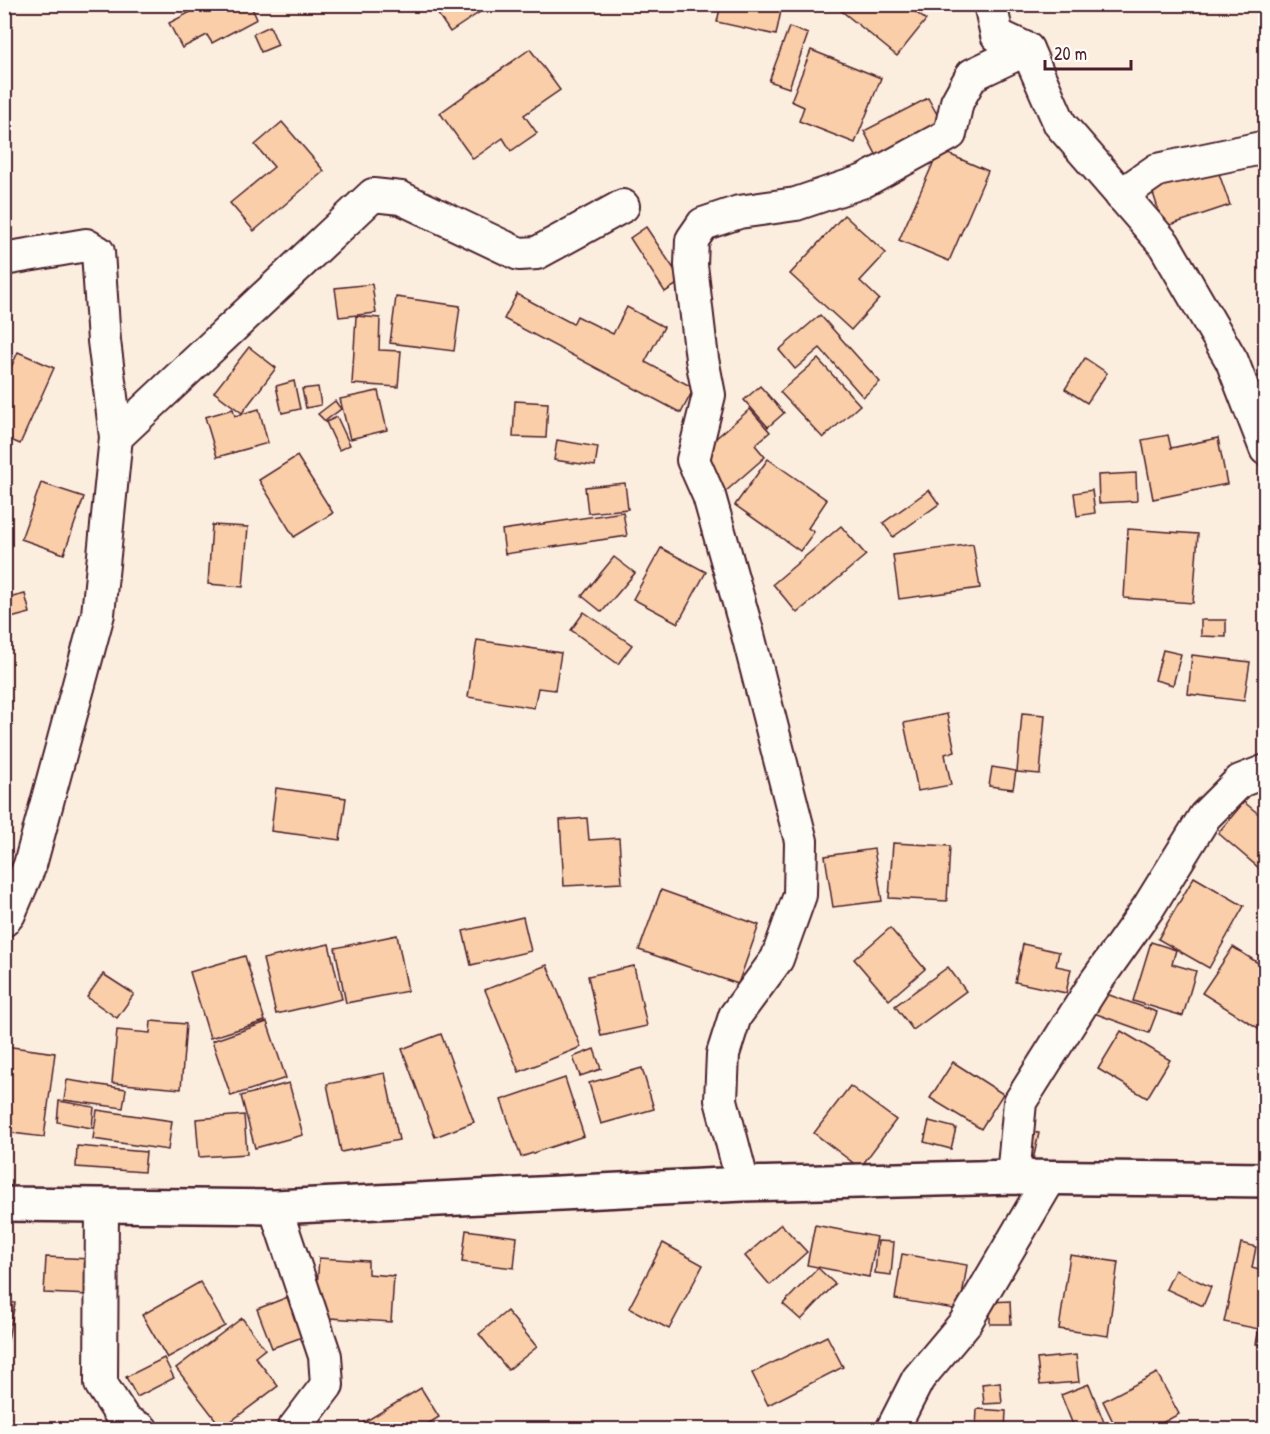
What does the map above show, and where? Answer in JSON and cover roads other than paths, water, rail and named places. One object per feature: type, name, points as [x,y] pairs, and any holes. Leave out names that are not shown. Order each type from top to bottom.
[{"type":"main road","points":[[8,1200],[102,1205],[275,1207],[743,1184],[1012,1177],[1266,1180]]},
{"type":"street","points":[[990,4],[997,35],[1027,49],[1060,124],[1164,244],[1232,361],[1266,449]]},
{"type":"street","points":[[743,1184],[721,1100],[723,1054],[735,1016],[777,959],[800,895],[801,841],[710,495],[693,460],[709,395],[690,266],[692,240],[703,224],[739,212],[796,204],[864,180],[950,134],[957,102],[972,75],[1027,49]]},
{"type":"street","points":[[1121,195],[1157,170],[1266,147]]},
{"type":"street","points":[[116,437],[373,195],[401,198],[519,254],[537,253],[623,206]]},
{"type":"street","points":[[4,259],[86,245],[98,252],[104,341],[116,437],[98,614],[30,865],[9,914],[4,920]]},
{"type":"street","points":[[1012,1177],[1020,1102],[1095,983],[1148,908],[1205,816],[1240,781],[1266,771]]},
{"type":"street","points":[[892,1430],[918,1379],[965,1323],[1050,1178]]},
{"type":"street","points":[[102,1205],[101,1384],[125,1421],[142,1430]]},
{"type":"street","points":[[275,1207],[325,1356],[327,1385],[293,1430]]}]
